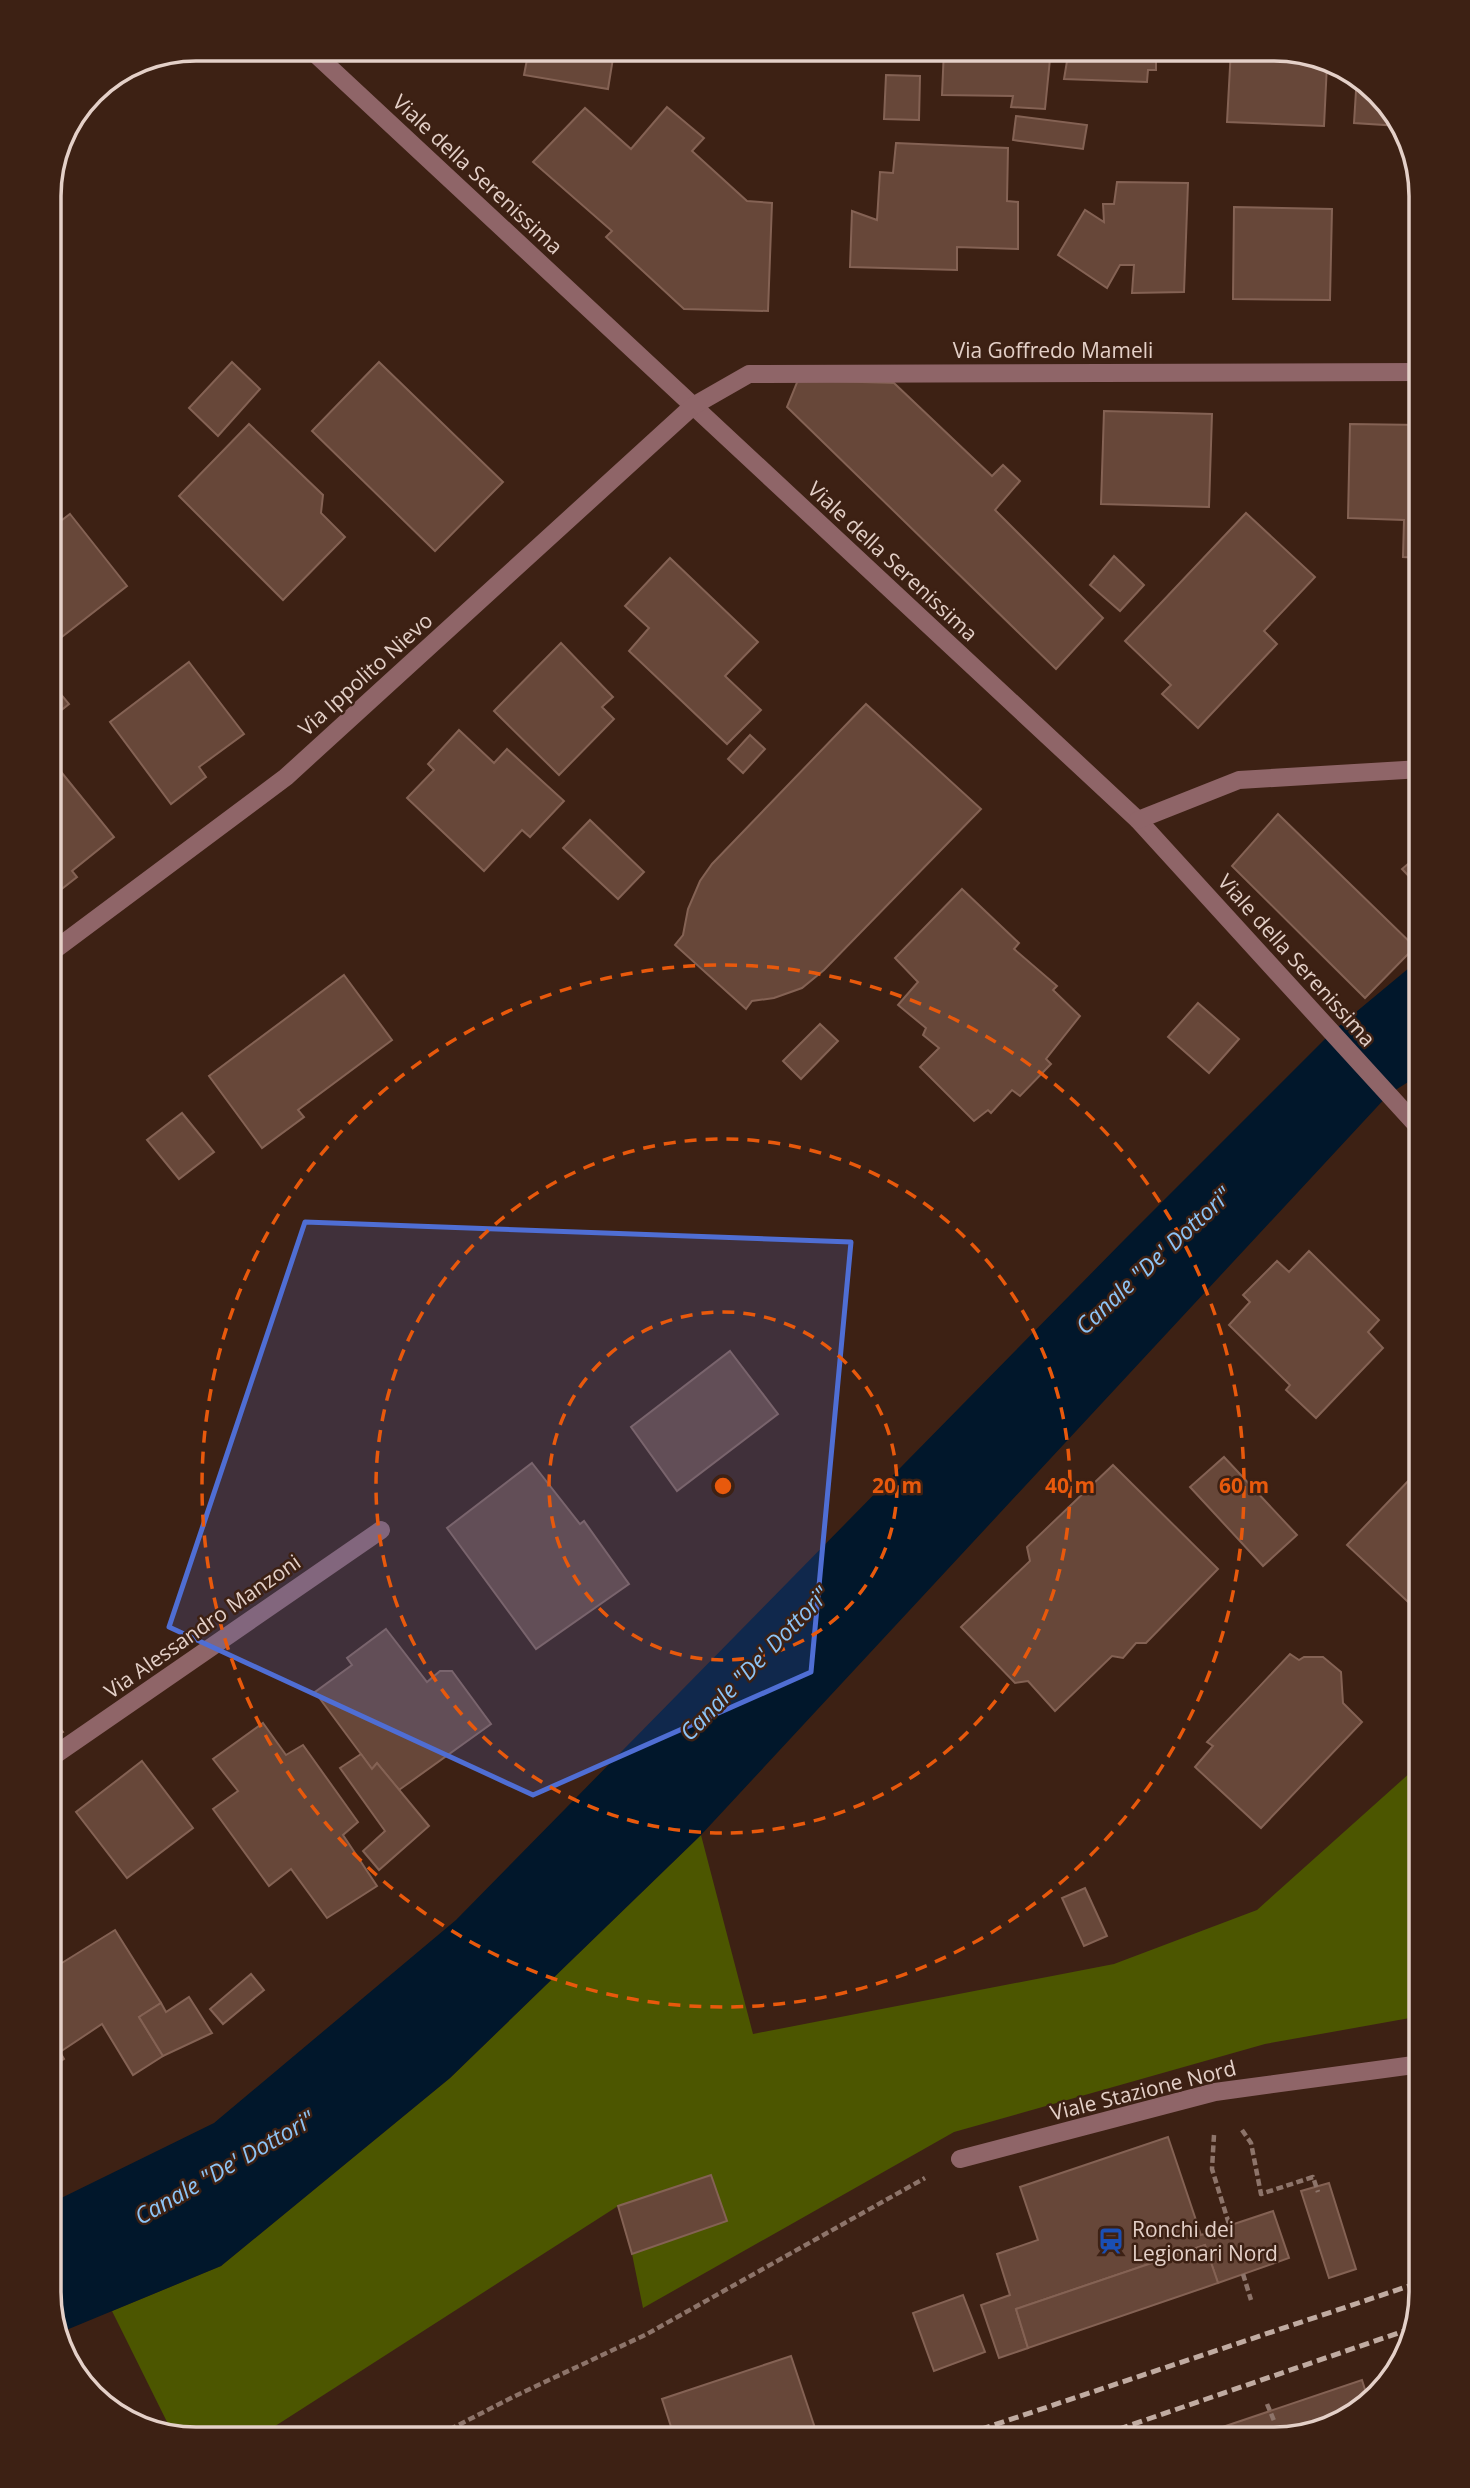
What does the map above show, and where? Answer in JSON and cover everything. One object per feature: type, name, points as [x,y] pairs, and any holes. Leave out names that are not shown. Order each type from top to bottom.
[{"type":"street","name":"Viale della Serenissima","points":[[324,62],[1138,820],[1409,1113]]},
{"type":"street","name":"Via Goffredo Mameli","points":[[693,406],[749,374],[1409,372]]},
{"type":"street","name":"Via Ippolito Nievo","points":[[62,945],[286,777],[693,406]]},
{"type":"street","points":[[1138,820],[1239,780],[1409,770]]},
{"type":"street","name":"Via Alessandro Manzoni","points":[[61,1751],[381,1530]]},
{"type":"street","name":"Viale Stazione Nord","points":[[960,2159],[1215,2092],[1409,2066]]},
{"type":"path","points":[[1215,2092],[1251,2143],[1261,2194],[1313,2177],[1318,2192]]},
{"type":"path","points":[[1215,2092],[1212,2169],[1229,2224]]},
{"type":"path","points":[[456,2426],[647,2334],[960,2159]]},
{"type":"path","points":[[1243,2274],[1251,2300]]},
{"type":"path","points":[[1268,2404],[1275,2423]]},
{"type":"highlighted area","points":[[305,1222],[851,1242],[811,1672],[533,1795],[169,1627]]},
{"type":"green space","points":[[1409,1774],[1409,2018],[1265,2044],[954,2132],[643,2308],[632,2254],[726,2221],[711,2175],[618,2206],[275,2426],[168,2423],[112,2311],[221,2266],[450,2078],[701,1835],[753,2034],[1114,1964],[1257,1910]]},
{"type":"water","name":"Canale \"De' Dottori\"","points":[[1409,968],[1409,1082],[1389,1094],[701,1835],[450,2078],[221,2266],[67,2330],[61,2292],[61,2198],[214,2123],[456,1920],[1332,1032]]},
{"type":"building","points":[[526,62],[612,62],[608,89],[524,75]]},
{"type":"building","points":[[943,62],[1050,62],[1045,109],[1011,107],[1013,96],[942,95]]},
{"type":"building","points":[[1067,62],[1156,62],[1156,70],[1148,70],[1147,82],[1064,79]]},
{"type":"building","points":[[1230,62],[1283,62],[1327,72],[1324,126],[1227,122]]},
{"type":"building","points":[[886,75],[920,76],[919,120],[884,119]]},
{"type":"building","points":[[1356,90],[1375,107],[1389,125],[1354,123]]},
{"type":"building","points":[[667,107],[704,138],[692,151],[747,201],[772,203],[768,311],[684,309],[606,237],[612,231],[533,162],[585,108],[631,149]]},
{"type":"building","points":[[1016,116],[1087,125],[1083,149],[1013,140]]},
{"type":"building","points":[[896,143],[1008,148],[1007,201],[1018,202],[1018,249],[957,247],[957,270],[850,267],[852,211],[877,220],[880,172],[893,173]]},
{"type":"building","points":[[1117,182],[1188,183],[1184,292],[1132,293],[1134,265],[1120,265],[1107,288],[1058,255],[1085,210],[1104,222],[1103,204],[1114,204]]},
{"type":"building","points":[[1234,207],[1332,209],[1330,300],[1233,299]]},
{"type":"building","points":[[232,362],[260,389],[218,436],[189,408]]},
{"type":"building","points":[[379,362],[503,482],[435,551],[312,431]]},
{"type":"building","points":[[798,380],[894,383],[992,476],[1003,465],[1020,481],[995,510],[1103,618],[1056,669],[787,407]]},
{"type":"building","points":[[1104,411],[1212,414],[1209,507],[1101,504]]},
{"type":"building","points":[[249,424],[323,495],[321,513],[345,537],[283,600],[179,496]]},
{"type":"building","points":[[1350,424],[1409,425],[1409,557],[1403,557],[1404,520],[1348,518]]},
{"type":"building","points":[[1246,513],[1315,577],[1264,631],[1277,644],[1198,728],[1162,694],[1171,685],[1125,641]]},
{"type":"building","points":[[70,514],[127,586],[62,637],[62,520]]},
{"type":"building","points":[[1114,556],[1144,585],[1120,611],[1090,585]]},
{"type":"building","points":[[670,558],[758,642],[725,676],[761,710],[727,744],[629,651],[649,628],[625,606]]},
{"type":"building","points":[[561,643],[613,697],[602,707],[614,719],[559,775],[494,711]]},
{"type":"building","points":[[189,662],[244,734],[199,767],[206,777],[171,804],[110,722]]},
{"type":"building","points":[[62,695],[69,704],[62,710]]},
{"type":"building","points":[[866,704],[981,809],[824,970],[802,988],[774,998],[752,1001],[746,1009],[675,945],[683,935],[688,909],[700,881],[712,864]]},
{"type":"building","points":[[459,730],[494,763],[507,749],[564,801],[530,837],[522,830],[484,871],[407,798],[434,770],[428,764]]},
{"type":"building","points":[[750,735],[765,749],[743,773],[728,759]]},
{"type":"building","points":[[62,773],[114,837],[72,871],[77,877],[62,889]]},
{"type":"building","points":[[1278,814],[1409,941],[1409,953],[1365,998],[1232,866]]},
{"type":"building","points":[[590,820],[644,872],[618,899],[563,848]]},
{"type":"building","points":[[1409,863],[1409,876],[1402,869]]},
{"type":"building","points":[[962,889],[1019,943],[1014,949],[1057,986],[1053,990],[1080,1016],[1046,1059],[1051,1064],[1020,1096],[1012,1090],[991,1113],[988,1110],[974,1121],[920,1067],[939,1048],[923,1035],[926,1028],[898,1005],[918,982],[895,958]]},
{"type":"building","points":[[344,975],[392,1040],[298,1110],[304,1117],[262,1148],[209,1076]]},
{"type":"building","points":[[1198,1003],[1239,1039],[1209,1073],[1168,1037]]},
{"type":"building","points":[[820,1024],[838,1041],[801,1079],[783,1061]]},
{"type":"building","points":[[182,1113],[214,1152],[179,1179],[147,1140]]},
{"type":"building","points":[[1309,1251],[1379,1320],[1368,1332],[1383,1348],[1316,1418],[1286,1390],[1290,1385],[1229,1325],[1250,1302],[1243,1295],[1277,1261],[1289,1272]]},
{"type":"building","points":[[730,1351],[778,1414],[677,1491],[631,1427]]},
{"type":"building","points":[[1224,1457],[1297,1535],[1263,1566],[1190,1487]]},
{"type":"building","points":[[532,1463],[580,1524],[584,1521],[629,1584],[536,1649],[447,1528]]},
{"type":"building","points":[[1113,1465],[1218,1569],[1146,1643],[1136,1643],[1123,1658],[1112,1656],[1055,1711],[1028,1681],[1015,1683],[961,1627],[1030,1561],[1027,1547]]},
{"type":"building","points":[[1409,1480],[1409,1603],[1347,1545]]},
{"type":"building","points":[[386,1629],[427,1682],[440,1671],[452,1671],[491,1724],[399,1790],[377,1763],[372,1769],[315,1692],[352,1665],[347,1658]]},
{"type":"building","points":[[1290,1654],[1299,1660],[1304,1657],[1323,1657],[1341,1672],[1343,1703],[1362,1722],[1261,1828],[1195,1767],[1213,1746],[1207,1742]]},
{"type":"building","points":[[263,1723],[286,1755],[303,1745],[358,1822],[343,1835],[377,1886],[327,1918],[291,1869],[269,1886],[213,1809],[238,1791],[213,1759]]},
{"type":"building","points":[[361,1754],[372,1769],[377,1763],[429,1826],[379,1870],[363,1851],[385,1831],[340,1768]]},
{"type":"building","points":[[142,1761],[193,1828],[127,1878],[76,1812]]},
{"type":"building","points":[[1085,1888],[1107,1936],[1084,1946],[1062,1898]]},
{"type":"building","points":[[115,1930],[161,2003],[139,2017],[163,2056],[133,2075],[102,2024],[61,2051],[61,1963]]},
{"type":"building","points":[[251,1974],[264,1990],[223,2024],[210,2009]]},
{"type":"building","points":[[189,1997],[212,2033],[163,2056],[139,2017],[161,2003],[166,2012]]},
{"type":"building","points":[[1168,2137],[1201,2235],[1273,2211],[1289,2258],[1218,2283],[1205,2245],[1016,2309],[1028,2348],[999,2358],[981,2305],[1010,2295],[997,2254],[1038,2240],[1020,2187]]},
{"type":"building","points":[[711,2175],[727,2221],[632,2254],[618,2206]]},
{"type":"building","points":[[1329,2183],[1356,2269],[1329,2278],[1301,2191]]},
{"type":"building","points":[[1205,2245],[1218,2283],[1028,2348],[1016,2309]]},
{"type":"building","points":[[963,2295],[985,2352],[934,2371],[913,2313]]},
{"type":"building","points":[[791,2356],[815,2427],[671,2426],[662,2399]]},
{"type":"building","points":[[1362,2380],[1365,2391],[1349,2404],[1317,2420],[1292,2426],[1223,2427]]},
{"type":"railway","points":[[989,2427],[1409,2286]]},
{"type":"railway","points":[[1125,2427],[1402,2332]]},
{"type":"place","name":"Ronchi dei Legionari Nord","points":[[1111,2241]]}]
